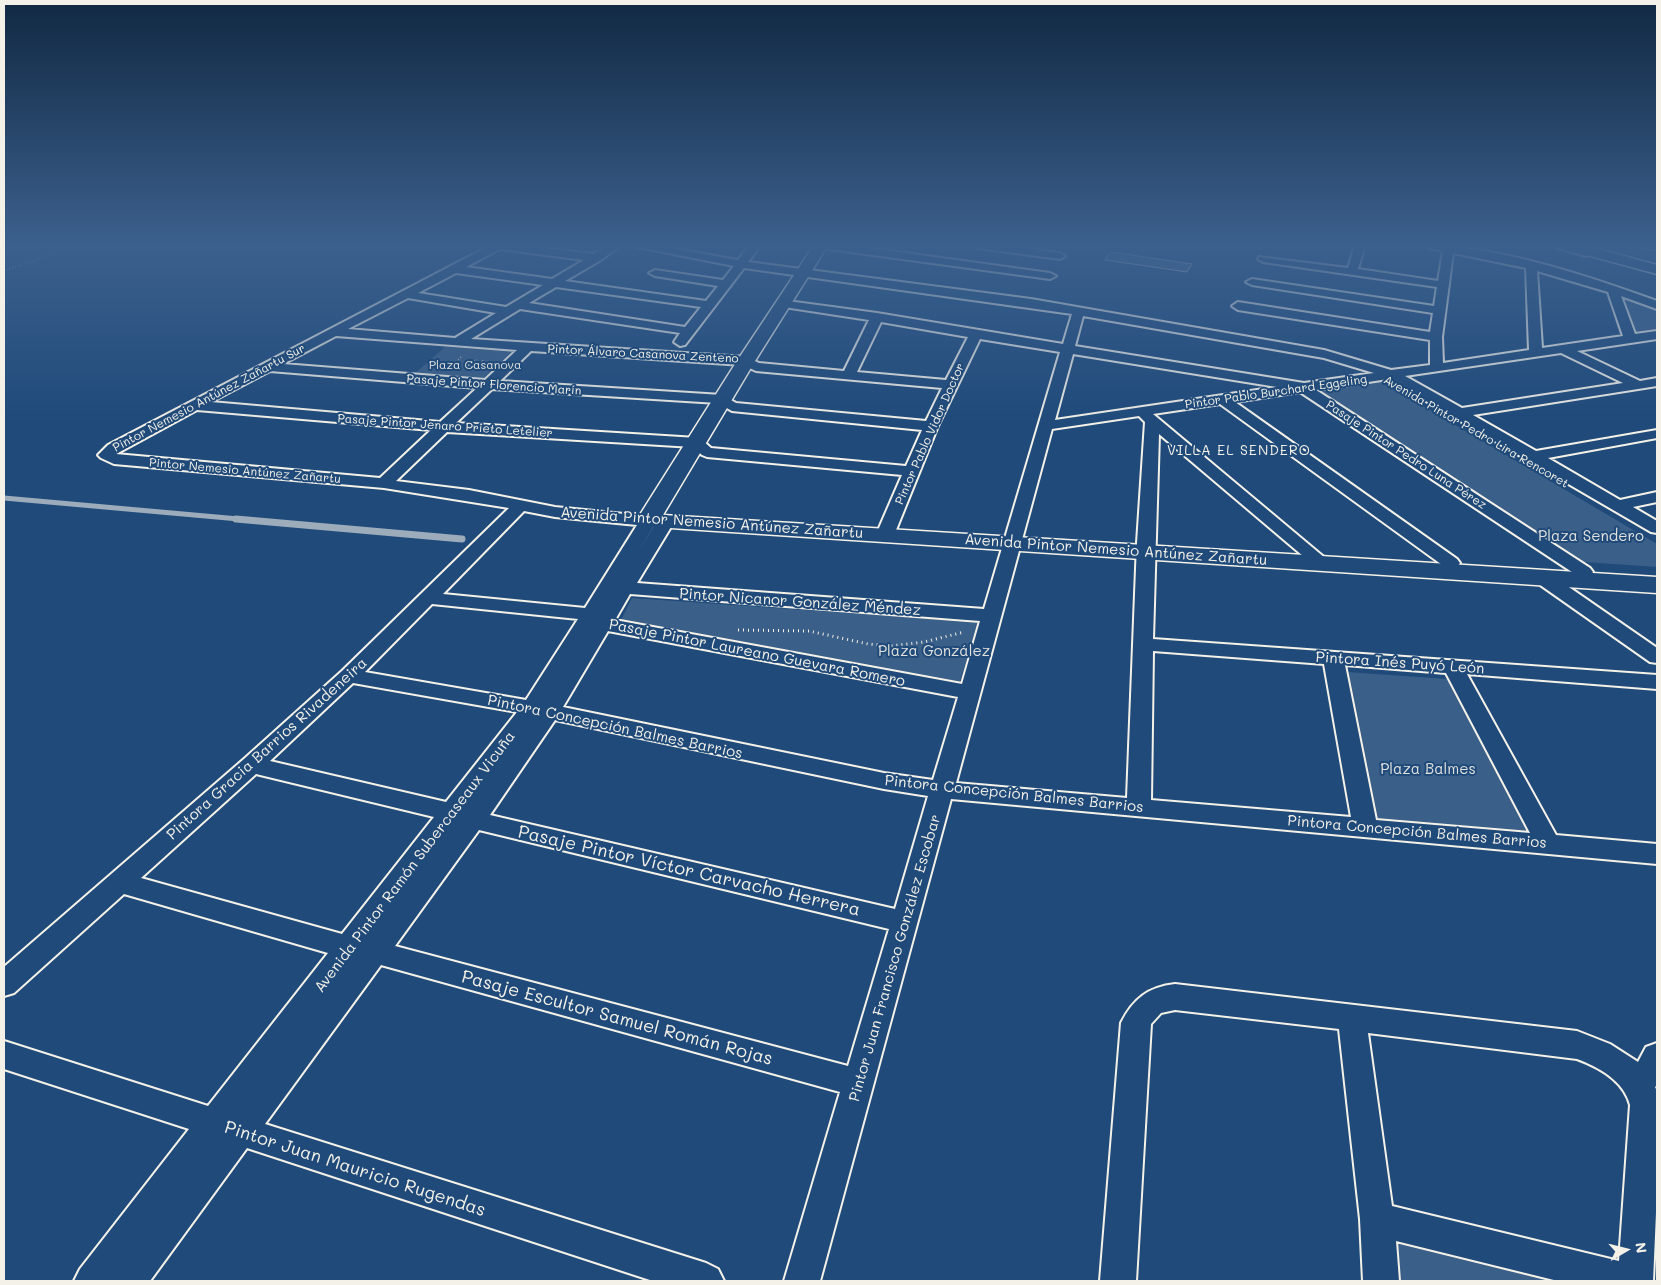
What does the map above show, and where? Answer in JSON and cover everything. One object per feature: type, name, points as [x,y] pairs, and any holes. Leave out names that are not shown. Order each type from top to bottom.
[{"type":"street","name":"Pintor Nemesio Antúnez Zañartu Sur","points":[[106,455],[114,448],[384,305]]},
{"type":"street","points":[[467,305],[507,312]]},
{"type":"street","points":[[457,342],[518,305],[689,331]]},
{"type":"street","points":[[703,305],[710,306]]},
{"type":"street","name":"Avenida Pintor Ramón Subercaseaux Vicuña","points":[[92,1281],[227,1128],[463,817],[540,710],[702,448],[751,364],[789,305]]},
{"type":"street","name":"Pasaje Pintor Pedro Luna Pérez","points":[[796,305],[1302,387],[1584,572]]},
{"type":"street","name":"Avenida Pintor Pedro Lira Rencoret","points":[[1023,305],[1221,338],[1324,359],[1386,376],[1459,413],[1657,528]]},
{"type":"street","points":[[1221,338],[1239,305]]},
{"type":"street","points":[[1306,305],[1436,338]]},
{"type":"street","points":[[1391,305],[1440,310]]},
{"type":"street","points":[[1437,368],[1436,338],[1441,305]]},
{"type":"street","points":[[1533,305],[1536,353]]},
{"type":"street","points":[[1618,305],[1630,339]]},
{"type":"street","points":[[670,356],[710,306]]},
{"type":"street","name":"Avenida Pintor Pedro Lira Rencoret","points":[[1030,306],[1077,316],[1221,338]]},
{"type":"street","name":"Pintor Juan Francisco González Escobar","points":[[802,1281],[904,922],[944,790],[968,692],[993,616],[1044,426],[1077,316]]},
{"type":"street","points":[[848,376],[877,318]]},
{"type":"street","name":"Pintor Álvaro Casanova Zenteno","points":[[333,332],[528,348],[670,356],[848,376],[951,385]]},
{"type":"street","name":"Pintor Pablo Vidor Doctor","points":[[887,532],[932,426],[976,333]]},
{"type":"street","name":"Pintor Pablo Burchard Eggeling","points":[[1044,426],[1146,416],[1223,400],[1302,387],[1657,336]]},
{"type":"street","points":[[384,483],[528,348]]},
{"type":"street","points":[[1563,349],[1657,395]]},
{"type":"street","name":"Pasaje Pintor Florencio Marín","points":[[267,367],[727,403],[932,426]]},
{"type":"street","name":"Avenida Pintor Pedro Lira Rencoret","points":[[1386,376],[1657,538]]},
{"type":"street","points":[[1459,413],[1657,382]]},
{"type":"street","points":[[1223,400],[1451,563]]},
{"type":"street","name":"Pasaje Pintor Jenaro Prieto Letelier","points":[[194,405],[702,448],[912,471]]},
{"type":"street","points":[[1139,807],[1146,548],[1146,416]]},
{"type":"street","points":[[1146,416],[1317,559]]},
{"type":"street","points":[[1535,456],[1657,434]]},
{"type":"street","name":"Pintor Nemesio Antúnez Zañartu","points":[[106,455],[114,458],[384,483]]},
{"type":"street","name":"Avenida Pintor Nemesio Antúnez Zañartu","points":[[384,483],[421,482],[474,487],[564,505],[659,517]]},
{"type":"street","name":"Avenida Pintor Nemesio Antúnez Zañartu","points":[[384,483],[414,489],[469,495],[555,512],[1317,559],[1657,586]]},
{"type":"street","points":[[1618,505],[1657,497]]},
{"type":"street","name":"Pintora Gracia Barrios Rivadeneira","points":[[4,984],[252,765],[349,676],[521,505]]},
{"type":"street","name":"Avenida Pintor Nemesio Antúnez Zañartu","points":[[1317,559],[1451,563],[1657,576]]},
{"type":"street","points":[[1544,578],[1657,658]]},
{"type":"street","name":"Pintor Nicanor González Méndez","points":[[615,588],[993,616]]},
{"type":"street","name":"Pasaje Pintor Laureano Guevara Romero","points":[[429,598],[596,619],[968,692]]},
{"type":"street","name":"Pintora Inés Puyó León","points":[[1144,644],[1656,683]]},
{"type":"street","points":[[1333,658],[1365,827]]},
{"type":"street","points":[[1452,667],[1548,844]]},
{"type":"street","name":"Pintora Concepción Balmes Barrios","points":[[349,676],[540,710],[855,776],[944,790],[1657,854]]},
{"type":"street","name":"Pasaje Pintor Víctor Carvacho Herrera","points":[[252,765],[904,922]]},
{"type":"street","name":"Pasaje Escultor Samuel Román Rojas","points":[[118,882],[858,1083]]},
{"type":"street","points":[[1118,1281],[1136,1023],[1141,1011],[1151,1003],[1163,998],[1174,997],[1577,1046],[1596,1052],[1614,1061],[1637,1083],[1644,1094],[1646,1105],[1635,1281]]},
{"type":"street","points":[[1352,1020],[1376,1219],[1381,1281]]},
{"type":"street","name":"Pintor Juan Mauricio Rugendas","points":[[4,1055],[706,1281]]},
{"type":"street","points":[[1637,1083],[1648,1074],[1657,1057]]},
{"type":"street","name":"Avenida Pintor Ramón Subercaseaux Vicuña","points":[[129,1281],[227,1128]]},
{"type":"street","points":[[1376,1219],[1627,1281]]},
{"type":"path","points":[[435,381],[476,343]]},
{"type":"path","points":[[456,362],[464,363],[481,359],[484,364],[472,368],[464,363]]},
{"type":"path","points":[[731,630],[809,630],[868,644],[890,646],[957,635],[993,616]]},
{"type":"green space","points":[[1625,305],[1649,305],[1657,308],[1657,331],[1637,333]]},
{"type":"green space","name":"Plaza Casanova","points":[[445,347],[512,351],[480,381],[413,375]]},
{"type":"green space","name":"Plaza Sendero","points":[[1379,380],[1657,544],[1657,567],[1584,562],[1316,390]]},
{"type":"green space","name":"Plaza González","points":[[632,598],[978,622],[958,688],[619,624]]},
{"type":"green space","name":"Plaza Balmes","points":[[1347,672],[1448,679],[1533,838],[1377,825]]},
{"type":"green space","points":[[1392,1230],[1558,1281],[1395,1281]]},
{"type":"waterway","points":[[4,498],[250,520]]},
{"type":"waterway","points":[[236,519],[462,539]]},
{"type":"district","name":"VILLA EL SENDERO","points":[[1239,451]]}]
